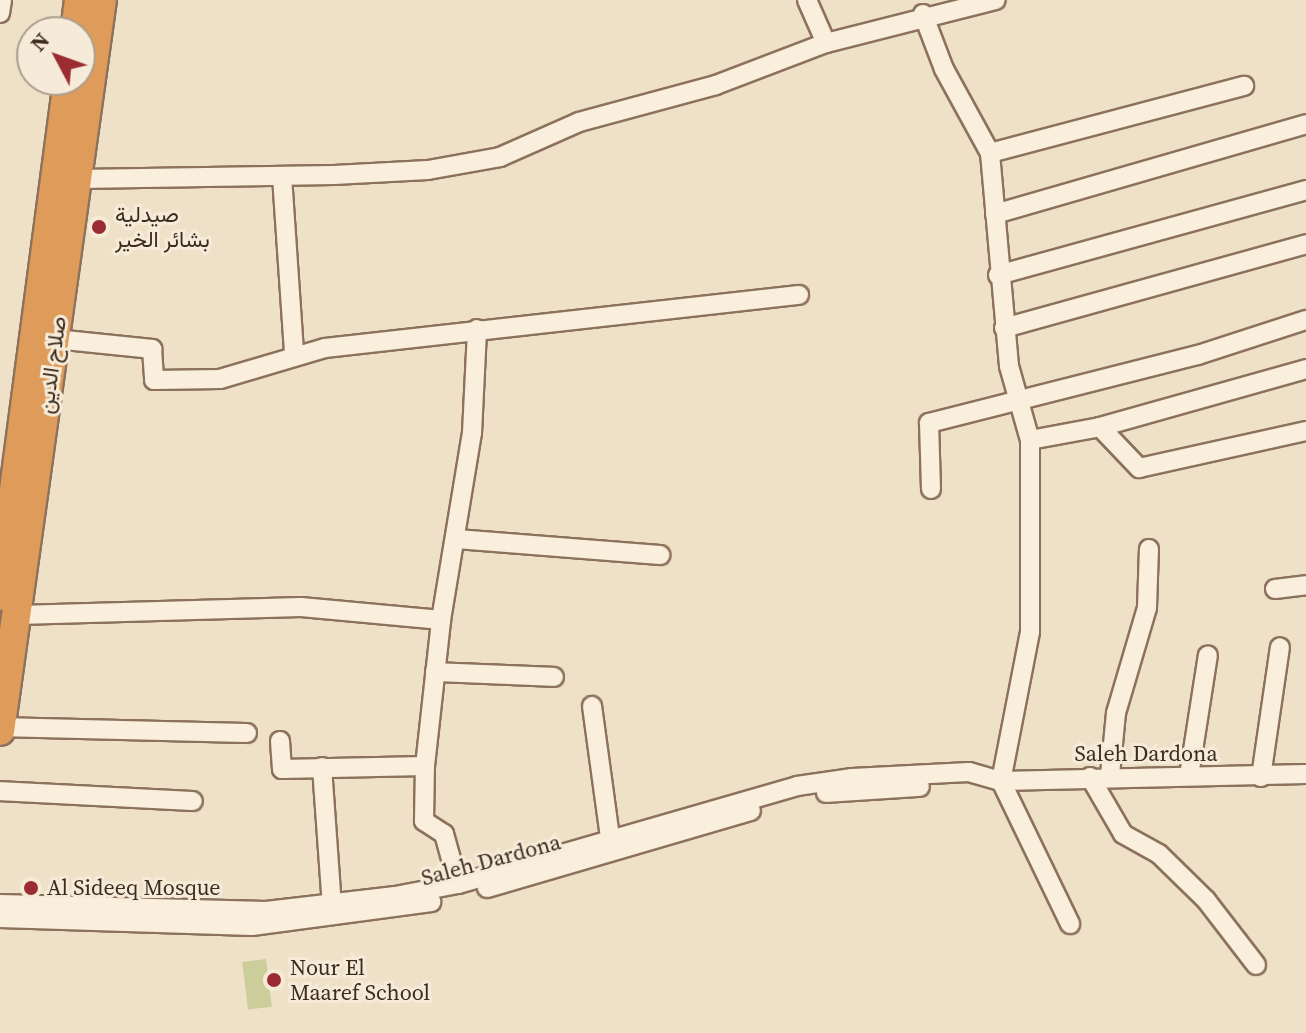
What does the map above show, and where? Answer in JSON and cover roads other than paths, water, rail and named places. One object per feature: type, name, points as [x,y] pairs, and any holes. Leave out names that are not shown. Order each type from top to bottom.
[{"type":"highway","name":"صلاح الدين","points":[[9,606],[55,339],[102,0]]},
{"type":"highway","name":"صلاح الدين","points":[[0,729],[9,606],[66,96]]},
{"type":"street","points":[[0,13],[2,0]]},
{"type":"street","points":[[807,0],[826,43]]},
{"type":"street","points":[[79,179],[428,170],[500,157],[579,122],[716,85],[826,43],[923,14],[996,0]]},
{"type":"street","points":[[923,14],[944,69],[990,153],[1004,328],[1030,440],[1030,632],[993,780],[1070,924]]},
{"type":"street","points":[[990,153],[1244,86]]},
{"type":"street","points":[[995,214],[1306,124]]},
{"type":"street","points":[[282,176],[294,354]]},
{"type":"street","points":[[998,275],[1306,190]]},
{"type":"street","points":[[1004,328],[1306,244]]},
{"type":"street","points":[[55,339],[152,349],[154,380],[220,379],[294,354],[477,329],[799,295]]},
{"type":"street","points":[[931,489],[929,423],[1021,402],[1306,320]]},
{"type":"street","points":[[458,884],[444,834],[424,821],[425,766],[441,620],[472,433],[477,329]]},
{"type":"street","points":[[1030,440],[1100,427],[1306,369]]},
{"type":"street","points":[[1100,427],[1139,468],[1306,431]]},
{"type":"street","points":[[456,539],[660,555]]},
{"type":"street","points":[[1110,775],[1116,713],[1147,608],[1149,549]]},
{"type":"street","points":[[1275,589],[1306,585]]},
{"type":"street","points":[[9,606],[259,606],[441,620]]},
{"type":"street","points":[[1261,777],[1280,647]]},
{"type":"street","points":[[1189,776],[1208,655]]},
{"type":"street","points":[[435,672],[554,677]]},
{"type":"street","points":[[592,706],[610,838]]},
{"type":"street","points":[[0,729],[247,733]]},
{"type":"street","points":[[280,741],[282,769],[425,766]]},
{"type":"street","points":[[322,767],[332,905]]},
{"type":"street","name":"Saleh Dardona","points":[[0,904],[196,912],[332,905],[458,884],[797,786],[969,772],[993,780]]},
{"type":"street","name":"Saleh Dardona","points":[[0,918],[252,926],[362,914],[471,892],[798,797],[993,780],[1110,775],[1261,777],[1306,774]]},
{"type":"street","points":[[1090,777],[1123,834],[1159,854],[1206,900],[1256,965]]},
{"type":"street","points":[[0,791],[193,801]]},
{"type":"place","name":"صيدلية بشائر الخير","points":[[99,227]]},
{"type":"place","name":"Al Sideeq Mosque","points":[[31,888]]},
{"type":"place","name":"Nour El Maaref School","points":[[274,980]]}]
